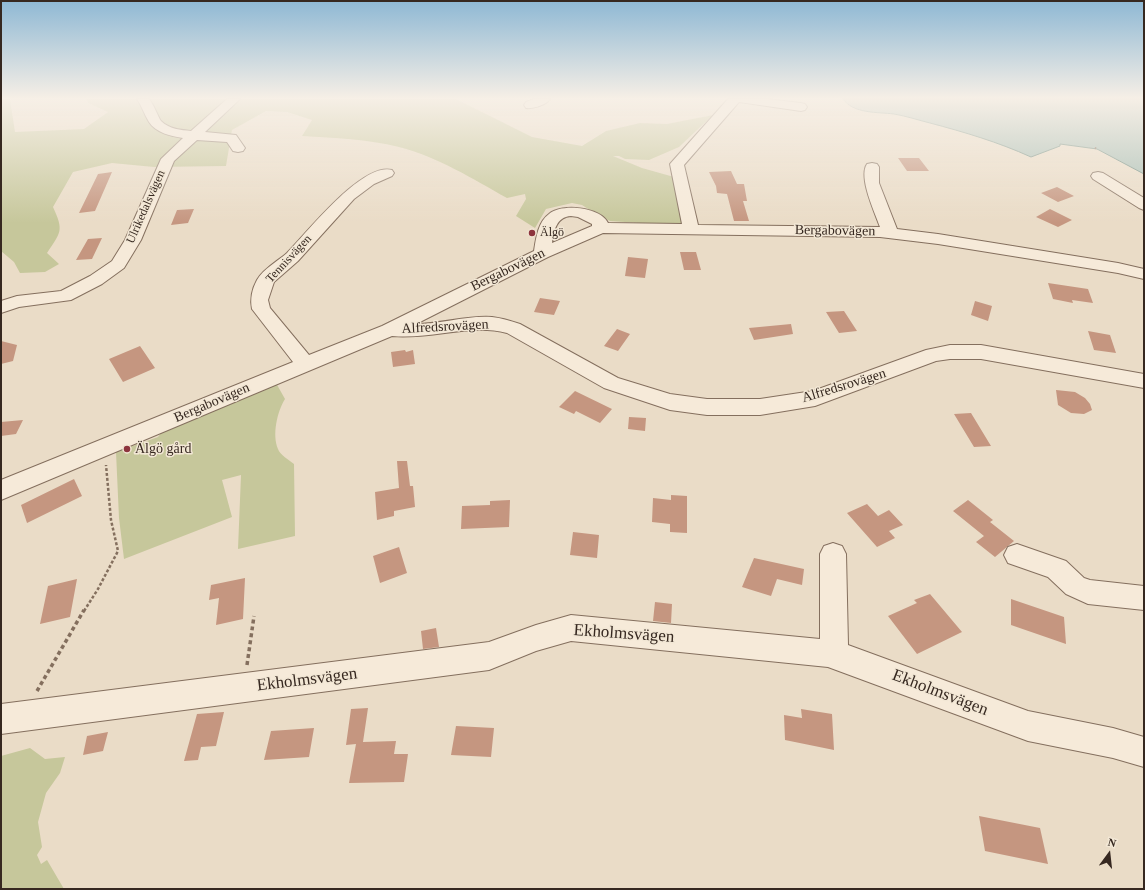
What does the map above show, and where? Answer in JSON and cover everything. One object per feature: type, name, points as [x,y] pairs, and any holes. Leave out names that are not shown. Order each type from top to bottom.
[{"type":"street","name":"Ulrikedalsvägen","points":[[1,307],[18,302],[65,296],[96,280],[118,264],[133,240],[168,159],[186,141]]},
{"type":"street","points":[[233,141],[238,148]]},
{"type":"street","points":[[691,230],[677,164],[698,141]]},
{"type":"street","points":[[872,167],[872,183],[890,233]]},
{"type":"street","name":"Tennisvägen","points":[[305,364],[261,309],[259,300],[266,280],[292,257],[350,196],[369,181],[387,173]]},
{"type":"street","points":[[1098,176],[1144,205]]},
{"type":"street","points":[[542,253],[544,240],[551,222],[554,217],[563,213],[575,212],[589,215],[599,221],[601,228]]},
{"type":"street","name":"Bergabovägen","points":[[1,490],[390,330],[542,253],[601,228],[691,230],[739,229],[890,233],[1118,268],[1144,274]]},
{"type":"street","name":"Alfredsrovägen","points":[[390,330],[427,330],[475,324],[493,324],[514,328],[611,383],[670,402],[706,407],[760,407],[815,398],[933,355],[950,352],[981,352],[1144,381]]},
{"type":"street","points":[[833,554],[834,655]]},
{"type":"street","points":[[1017,555],[1057,569],[1075,586],[1088,592],[1144,598]]},
{"type":"street","name":"Ekholmsvägen","points":[[14,717],[489,656],[536,638],[571,628],[813,651],[834,655],[1028,726],[1113,743],[1144,752]]},
{"type":"path","points":[[14,717],[44,677],[98,589],[118,551],[111,520],[104,448]]},
{"type":"path","points":[[243,688],[254,616]]},
{"type":"green space","points":[[1,141],[230,141],[226,166],[154,167],[112,163],[73,172],[53,207],[60,227],[58,236],[47,253],[59,264],[45,272],[20,273],[14,262],[1,251]]},
{"type":"green space","points":[[359,141],[552,141],[582,146],[591,141],[686,141],[679,147],[649,160],[625,159],[619,156],[613,156],[642,168],[674,177],[685,216],[681,223],[669,225],[610,221],[582,205],[572,203],[546,209],[535,228],[516,216],[526,199],[525,194],[507,198],[468,176],[413,151],[387,144]]},
{"type":"green space","points":[[276,383],[285,399],[276,424],[276,443],[281,453],[294,464],[295,536],[238,549],[241,475],[222,480],[232,517],[124,559],[119,518],[116,452],[158,437],[164,429]]},
{"type":"green space","points":[[30,748],[45,759],[65,757],[60,773],[46,793],[38,822],[42,847],[37,855],[41,864],[47,860],[64,889],[1,889],[1,756]]},
{"type":"shaded area","points":[[989,141],[1144,141],[1144,174],[1097,149],[1060,144],[1060,146],[1031,157]]},
{"type":"building","points":[[898,158],[919,158],[929,171],[907,171]]},
{"type":"building","points":[[731,171],[737,184],[744,184],[747,201],[743,201],[749,221],[734,221],[727,194],[717,193],[716,186],[709,172]]},
{"type":"building","points":[[112,172],[95,211],[79,213],[98,174]]},
{"type":"building","points":[[1057,187],[1074,196],[1058,202],[1041,193]]},
{"type":"building","points":[[194,209],[188,223],[171,225],[177,210]]},
{"type":"building","points":[[1050,209],[1072,220],[1058,227],[1036,217]]},
{"type":"building","points":[[102,238],[92,259],[76,260],[88,239]]},
{"type":"building","points":[[680,252],[696,252],[701,270],[684,270]]},
{"type":"building","points":[[628,257],[648,259],[645,278],[625,276]]},
{"type":"building","points":[[1048,283],[1088,289],[1093,303],[1072,300],[1073,303],[1053,299]]},
{"type":"building","points":[[540,298],[560,301],[554,315],[534,312]]},
{"type":"building","points":[[975,301],[992,306],[988,321],[971,315]]},
{"type":"building","points":[[844,311],[857,331],[839,333],[826,312]]},
{"type":"building","points":[[791,324],[793,334],[754,340],[749,328]]},
{"type":"building","points":[[617,329],[630,334],[618,351],[604,346]]},
{"type":"building","points":[[1088,331],[1110,335],[1116,353],[1094,350]]},
{"type":"building","points":[[1,341],[17,345],[13,361],[1,364]]},
{"type":"building","points":[[140,346],[155,368],[123,382],[109,359]]},
{"type":"building","points":[[405,350],[406,352],[413,350],[415,364],[393,367],[391,352]]},
{"type":"building","points":[[1056,390],[1075,392],[1085,398],[1090,404],[1092,410],[1084,414],[1071,413],[1058,405]]},
{"type":"building","points":[[575,391],[612,409],[600,423],[576,411],[574,414],[559,407]]},
{"type":"building","points":[[971,413],[991,446],[974,447],[954,414]]},
{"type":"building","points":[[629,417],[646,418],[645,431],[628,429]]},
{"type":"building","points":[[23,420],[16,434],[1,436],[1,422]]},
{"type":"building","points":[[397,461],[407,461],[410,486],[413,486],[415,507],[394,511],[394,516],[377,520],[375,492],[399,488]]},
{"type":"building","points":[[74,479],[82,496],[27,523],[21,505]]},
{"type":"building","points":[[671,495],[687,496],[687,533],[670,532],[670,524],[652,522],[653,498],[671,500]]},
{"type":"building","points":[[510,500],[509,527],[461,529],[462,506],[490,505],[490,501]]},
{"type":"building","points":[[968,500],[993,520],[990,522],[1014,541],[995,557],[976,542],[984,536],[953,511]]},
{"type":"building","points":[[867,504],[878,516],[889,510],[903,525],[889,531],[895,538],[877,547],[847,513]]},
{"type":"building","points":[[573,532],[599,535],[597,558],[570,555]]},
{"type":"building","points":[[399,547],[407,573],[380,583],[373,556]]},
{"type":"building","points":[[754,558],[804,569],[802,585],[777,579],[771,596],[742,587]]},
{"type":"building","points":[[245,578],[243,619],[216,625],[219,598],[209,600],[211,585]]},
{"type":"building","points":[[77,579],[70,617],[40,624],[48,586]]},
{"type":"building","points":[[930,594],[962,632],[917,654],[888,616],[917,603],[914,600]]},
{"type":"building","points":[[1011,599],[1064,617],[1066,644],[1011,625]]},
{"type":"building","points":[[655,602],[672,604],[671,623],[653,621]]},
{"type":"building","points":[[436,628],[439,647],[423,649],[421,631]]},
{"type":"building","points":[[368,708],[363,742],[396,741],[394,754],[408,754],[404,782],[349,783],[356,744],[346,745],[351,709]]},
{"type":"building","points":[[801,709],[832,714],[834,750],[785,740],[784,715],[802,718]]},
{"type":"building","points":[[224,712],[216,746],[201,747],[198,760],[184,761],[197,714]]},
{"type":"building","points":[[456,726],[494,728],[491,757],[451,755]]},
{"type":"building","points":[[314,728],[309,757],[264,760],[271,731]]},
{"type":"building","points":[[108,732],[103,751],[83,755],[87,736]]},
{"type":"building","points":[[979,816],[1040,828],[1048,864],[985,851]]},
{"type":"place","name":"Älgö","points":[[532,233]]},
{"type":"place","name":"Älgö gård","points":[[127,449]]}]
